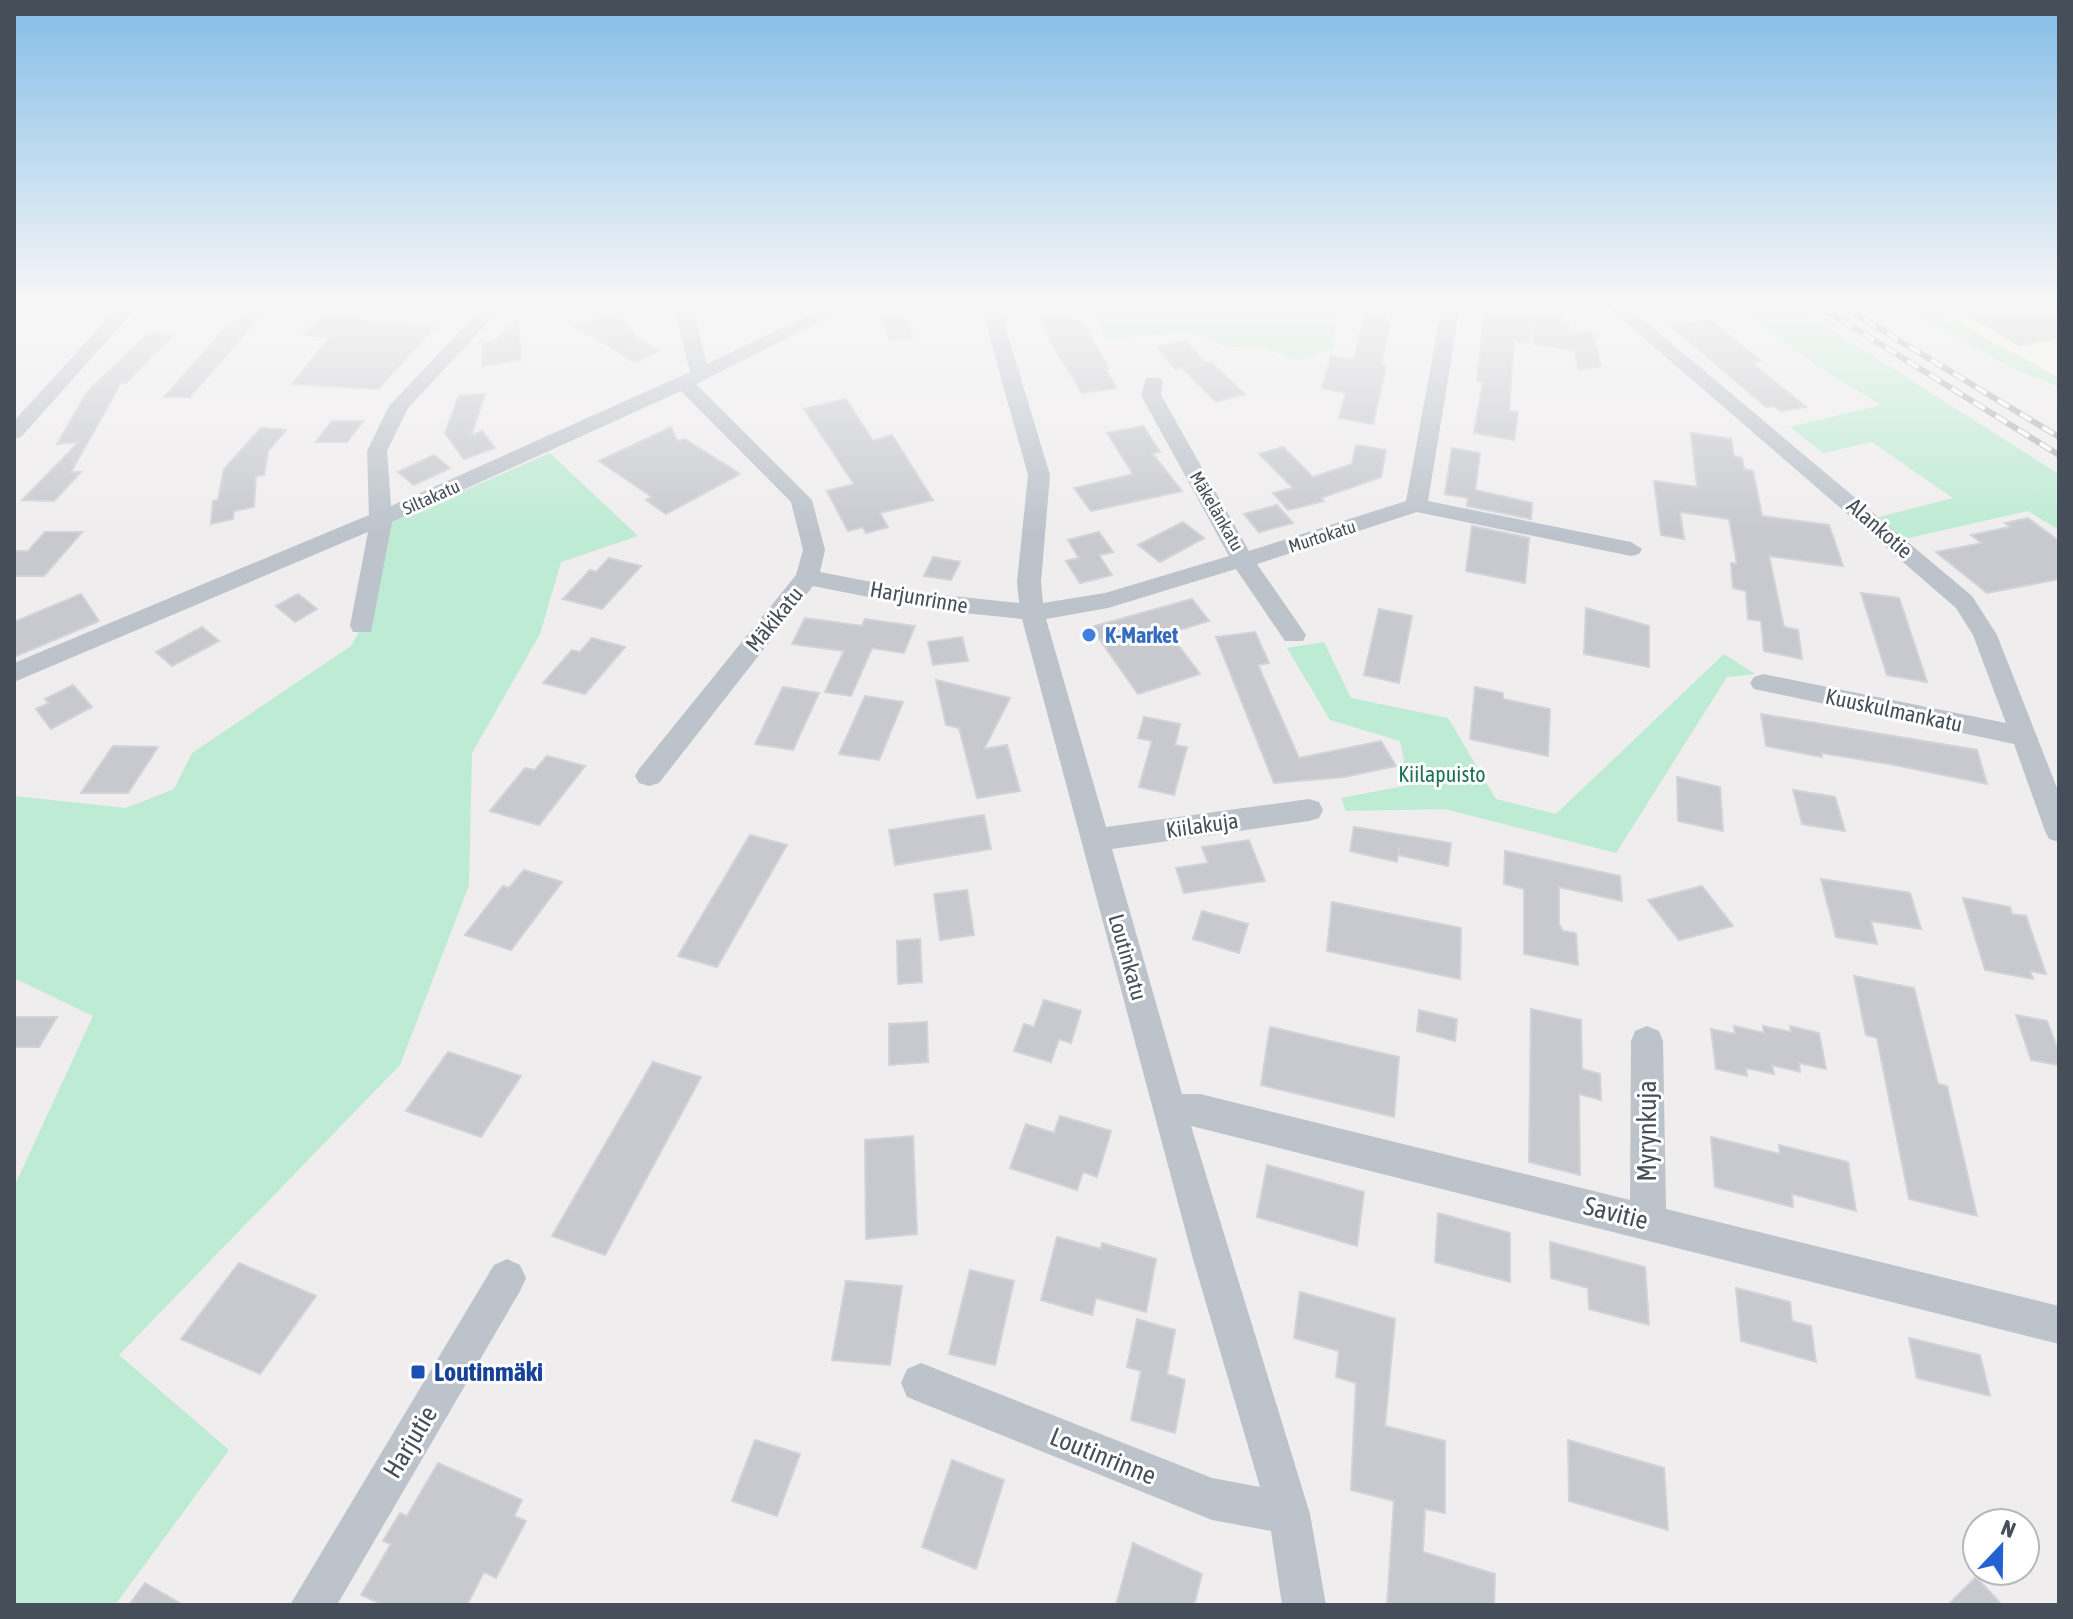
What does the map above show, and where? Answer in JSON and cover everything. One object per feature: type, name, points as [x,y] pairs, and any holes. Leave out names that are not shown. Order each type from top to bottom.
[{"type":"street","points":[[14,433],[61,382]]},
{"type":"street","points":[[362,626],[380,519],[377,451],[399,406],[422,382]]},
{"type":"street","name":"Siltakatu","points":[[14,673],[380,519],[692,382]]},
{"type":"street","name":"Mäkikatu","points":[[649,776],[807,577],[814,550],[801,500],[694,382]]},
{"type":"street","name":"Loutinkatu","points":[[1012,382],[1039,475],[1029,582],[1032,611],[1211,1259],[1289,1514],[1304,1605]]},
{"type":"street","name":"Mäkelänkatu","points":[[1153,382],[1151,395],[1258,587],[1294,635]]},
{"type":"street","points":[[1438,382],[1416,505],[1631,549]]},
{"type":"street","name":"Alankotie","points":[[1706,382],[1964,602],[1985,635],[2056,817]]},
{"type":"street","name":"Murtokatu","points":[[1032,611],[1094,605],[1416,505]]},
{"type":"street","name":"Harjunrinne","points":[[807,577],[1005,612],[1032,611]]},
{"type":"street","name":"Kuuskulmankatu","points":[[1763,683],[2025,737]]},
{"type":"street","name":"Kiilakuja","points":[[1095,840],[1309,810]]},
{"type":"street","name":"Myrynkuja","points":[[1647,1041],[1648,1221]]},
{"type":"street","name":"Savitie","points":[[1171,1110],[1200,1110],[2059,1325]]},
{"type":"street","name":"Harjutie","points":[[312,1605],[507,1278]]},
{"type":"street","name":"Loutinrinne","points":[[921,1383],[1212,1499],[1289,1514]]},
{"type":"green space","points":[[1842,382],[1913,382],[2059,474],[2059,530],[2028,511],[1904,539],[1879,517],[1953,498],[1872,442],[1823,453],[1790,427],[1882,405]]},
{"type":"green space","points":[[550,453],[638,536],[561,562],[540,634],[472,753],[469,885],[400,1065],[119,1355],[229,1450],[115,1605],[14,1605],[14,1187],[93,1016],[14,978],[14,796],[126,808],[174,789],[192,753],[351,646],[362,626],[382,526]]},
{"type":"green space","name":"Kiilapuisto","points":[[1324,642],[1351,698],[1448,718],[1496,799],[1556,814],[1724,654],[1755,674],[1727,677],[1616,853],[1445,809],[1346,811],[1341,798],[1409,785],[1400,741],[1330,720],[1287,648]]},
{"type":"building","points":[[98,382],[127,382],[121,383],[71,472],[81,472],[54,501],[22,500],[79,442],[57,444],[88,391]]},
{"type":"building","points":[[178,382],[203,382],[190,397],[164,397]]},
{"type":"building","points":[[294,382],[385,382],[378,389],[292,384]]},
{"type":"building","points":[[1075,382],[1113,382],[1117,388],[1082,393]]},
{"type":"building","points":[[1196,382],[1232,382],[1245,394],[1216,402]]},
{"type":"building","points":[[1324,382],[1383,382],[1373,424],[1339,418],[1346,393],[1322,388]]},
{"type":"building","points":[[1480,382],[1511,382],[1509,411],[1518,412],[1514,440],[1474,433],[1483,382]]},
{"type":"building","points":[[1736,382],[1775,382],[1806,407],[1781,411],[1774,406],[1766,407]]},
{"type":"building","points":[[485,394],[471,436],[482,431],[495,448],[464,459],[445,433],[459,396]]},
{"type":"building","points":[[846,399],[873,441],[892,435],[933,500],[880,513],[888,527],[866,533],[863,527],[848,531],[827,491],[854,484],[804,409]]},
{"type":"building","points":[[332,421],[363,421],[347,442],[316,442]]},
{"type":"building","points":[[1143,426],[1160,452],[1152,453],[1182,491],[1091,511],[1074,488],[1133,474],[1107,433]]},
{"type":"building","points":[[671,427],[677,441],[685,439],[740,474],[666,514],[646,500],[652,497],[599,461]]},
{"type":"building","points":[[261,428],[286,430],[268,451],[264,475],[256,476],[254,507],[234,511],[233,519],[211,524],[213,501],[218,500],[224,469]]},
{"type":"building","points":[[1691,433],[1731,439],[1734,456],[1742,458],[1744,469],[1753,471],[1762,516],[1829,525],[1843,566],[1769,556],[1784,627],[1798,630],[1802,659],[1764,651],[1761,621],[1748,619],[1746,591],[1733,588],[1731,563],[1737,564],[1729,519],[1680,512],[1684,539],[1661,535],[1654,481],[1697,487]]},
{"type":"building","points":[[1356,445],[1386,450],[1381,477],[1321,498],[1324,501],[1288,510],[1273,493],[1293,488],[1259,454],[1283,447],[1313,477],[1352,464]]},
{"type":"building","points":[[1452,448],[1480,453],[1475,490],[1532,503],[1531,519],[1467,506],[1468,498],[1445,494]]},
{"type":"building","points":[[434,455],[450,468],[414,485],[398,472]]},
{"type":"building","points":[[1277,505],[1293,523],[1259,532],[1244,514]]},
{"type":"building","points":[[2028,518],[2059,541],[2059,579],[1987,593],[1936,552],[1982,543],[1971,535],[2010,527],[2005,523]]},
{"type":"building","points":[[1183,522],[1204,538],[1160,562],[1138,545]]},
{"type":"building","points":[[1472,526],[1529,538],[1525,583],[1466,571]]},
{"type":"building","points":[[45,532],[82,532],[44,576],[14,576],[14,551],[28,551]]},
{"type":"building","points":[[1099,532],[1113,552],[1099,555],[1112,575],[1080,583],[1066,561],[1079,558],[1068,540]]},
{"type":"building","points":[[933,557],[960,562],[951,580],[924,576]]},
{"type":"building","points":[[609,558],[641,566],[602,609],[563,599],[590,570],[596,572]]},
{"type":"building","points":[[1861,593],[1899,598],[1927,682],[1887,675]]},
{"type":"building","points":[[81,594],[99,621],[14,657],[14,622]]},
{"type":"building","points":[[298,594],[317,609],[295,622],[276,606]]},
{"type":"building","points":[[1192,599],[1209,621],[1169,633],[1200,674],[1138,694],[1091,627]]},
{"type":"building","points":[[1586,608],[1649,626],[1649,667],[1584,654]]},
{"type":"building","points":[[1379,609],[1412,616],[1399,683],[1364,675]]},
{"type":"building","points":[[805,618],[862,626],[865,619],[915,626],[904,653],[872,648],[851,696],[825,692],[844,651],[792,644]]},
{"type":"building","points":[[202,627],[219,641],[172,666],[156,652]]},
{"type":"building","points":[[1255,632],[1269,663],[1258,665],[1299,758],[1381,741],[1396,766],[1344,777],[1274,783],[1216,637]]},
{"type":"building","points":[[962,637],[968,661],[933,665],[928,642]]},
{"type":"building","points":[[592,638],[625,647],[585,694],[543,683],[572,650],[580,652]]},
{"type":"building","points":[[936,680],[1010,698],[984,749],[1007,745],[1020,791],[977,798],[959,728],[946,725]]},
{"type":"building","points":[[73,685],[92,707],[51,729],[36,709],[49,703],[45,699]]},
{"type":"building","points":[[783,687],[819,693],[793,750],[755,744]]},
{"type":"building","points":[[1475,687],[1503,693],[1503,699],[1550,709],[1548,756],[1470,739]]},
{"type":"building","points":[[865,696],[903,702],[879,760],[839,754]]},
{"type":"building","points":[[1761,714],[1977,750],[1987,784],[1895,765],[1821,753],[1822,757],[1766,746]]},
{"type":"building","points":[[1144,717],[1180,724],[1175,745],[1187,747],[1174,795],[1139,787],[1152,741],[1138,738]]},
{"type":"building","points":[[113,746],[158,747],[128,793],[81,793]]},
{"type":"building","points":[[547,756],[585,766],[539,825],[490,811],[525,768],[535,770]]},
{"type":"building","points":[[1677,777],[1720,787],[1723,831],[1678,821]]},
{"type":"building","points":[[1793,790],[1835,797],[1845,831],[1802,824]]},
{"type":"building","points":[[984,815],[991,849],[895,865],[889,830]]},
{"type":"building","points":[[1354,827],[1451,843],[1448,866],[1398,855],[1397,862],[1350,851]]},
{"type":"building","points":[[750,835],[787,845],[717,967],[678,956]]},
{"type":"building","points":[[1249,840],[1265,881],[1184,893],[1176,868],[1208,863],[1202,847]]},
{"type":"building","points":[[1505,851],[1620,876],[1622,901],[1559,887],[1559,924],[1563,931],[1576,933],[1578,965],[1524,954],[1524,889],[1504,884]]},
{"type":"building","points":[[524,870],[562,882],[511,950],[465,935],[503,886],[509,888]]},
{"type":"building","points":[[1821,879],[1910,893],[1921,929],[1871,921],[1877,944],[1836,937]]},
{"type":"building","points":[[1702,886],[1733,926],[1679,940],[1648,900]]},
{"type":"building","points":[[967,890],[974,935],[940,940],[934,894]]},
{"type":"building","points":[[1963,898],[2010,907],[2012,914],[2026,916],[2046,974],[2030,971],[2033,979],[1985,970]]},
{"type":"building","points":[[1332,902],[1461,928],[1460,979],[1327,951]]},
{"type":"building","points":[[1202,911],[1248,924],[1239,953],[1193,939]]},
{"type":"building","points":[[920,939],[922,982],[898,984],[897,941]]},
{"type":"building","points":[[1854,976],[1914,988],[1938,1084],[1947,1086],[1977,1216],[1909,1199],[1877,1038],[1866,1035]]},
{"type":"building","points":[[1044,1000],[1081,1011],[1071,1043],[1059,1039],[1051,1062],[1014,1051],[1024,1024],[1034,1027]]},
{"type":"building","points":[[1531,1009],[1581,1020],[1582,1069],[1600,1074],[1601,1100],[1579,1094],[1580,1175],[1529,1162]]},
{"type":"building","points":[[1419,1010],[1457,1019],[1455,1041],[1417,1031]]},
{"type":"building","points":[[2016,1015],[2047,1021],[2059,1053],[2059,1065],[2031,1060]]},
{"type":"building","points":[[14,1017],[57,1017],[39,1047],[14,1047]]},
{"type":"building","points":[[927,1022],[928,1062],[889,1065],[889,1024]]},
{"type":"building","points":[[1734,1026],[1764,1033],[1763,1026],[1791,1032],[1790,1026],[1819,1033],[1826,1069],[1799,1063],[1800,1072],[1772,1065],[1774,1074],[1746,1068],[1747,1076],[1716,1069],[1711,1029],[1735,1034]]},
{"type":"building","points":[[1270,1027],[1399,1057],[1394,1117],[1261,1085]]},
{"type":"building","points":[[448,1052],[521,1076],[481,1137],[406,1111]]},
{"type":"building","points":[[653,1062],[701,1077],[605,1255],[552,1236]]},
{"type":"building","points":[[1060,1116],[1111,1131],[1097,1177],[1083,1172],[1077,1190],[1010,1168],[1026,1124],[1054,1133]]},
{"type":"building","points":[[913,1136],[917,1234],[866,1239],[865,1140]]},
{"type":"building","points":[[1711,1137],[1780,1154],[1779,1145],[1848,1162],[1856,1211],[1792,1194],[1793,1207],[1715,1187]]},
{"type":"building","points":[[1267,1165],[1364,1192],[1357,1246],[1257,1217]]},
{"type":"building","points":[[1438,1213],[1510,1233],[1510,1282],[1435,1262]]},
{"type":"building","points":[[1057,1237],[1101,1249],[1102,1243],[1156,1259],[1146,1312],[1096,1298],[1092,1315],[1041,1300]]},
{"type":"building","points":[[1550,1242],[1645,1267],[1649,1325],[1589,1309],[1588,1288],[1551,1278]]},
{"type":"building","points":[[239,1263],[316,1296],[260,1374],[181,1339]]},
{"type":"building","points":[[970,1270],[1014,1281],[995,1365],[949,1354]]},
{"type":"building","points":[[846,1281],[902,1286],[890,1365],[832,1360]]},
{"type":"building","points":[[1736,1288],[1790,1302],[1792,1321],[1811,1326],[1816,1362],[1741,1341]]},
{"type":"building","points":[[1300,1292],[1395,1319],[1385,1426],[1445,1441],[1445,1513],[1425,1509],[1423,1552],[1495,1574],[1494,1605],[1387,1605],[1394,1501],[1351,1490],[1356,1383],[1336,1377],[1339,1351],[1294,1338]]},
{"type":"building","points":[[1137,1319],[1175,1330],[1167,1374],[1185,1380],[1175,1433],[1131,1420],[1141,1371],[1127,1367]]},
{"type":"building","points":[[1909,1338],[1980,1355],[1990,1396],[1917,1378]]},
{"type":"building","points":[[755,1440],[800,1454],[777,1516],[732,1501]]},
{"type":"building","points":[[1568,1440],[1664,1468],[1668,1530],[1569,1501]]},
{"type":"building","points":[[952,1460],[1004,1480],[976,1569],[922,1547]]},
{"type":"building","points":[[438,1463],[522,1500],[514,1516],[526,1521],[496,1578],[484,1572],[467,1605],[384,1605],[361,1595],[391,1544],[383,1541],[400,1513],[407,1516]]},
{"type":"building","points":[[1133,1543],[1202,1574],[1194,1605],[1116,1605]]},
{"type":"building","points":[[145,1583],[183,1605],[129,1605]]},
{"type":"building","points":[[1966,1587],[1985,1587],[2002,1605],[1948,1605]]},
{"type":"railway","points":[[1941,382],[2059,455]]},
{"type":"railway","points":[[1967,382],[2059,437]]},
{"type":"place","name":"K-Market","points":[[1089,635]]},
{"type":"place","name":"Loutinmäki","points":[[418,1372]]}]
